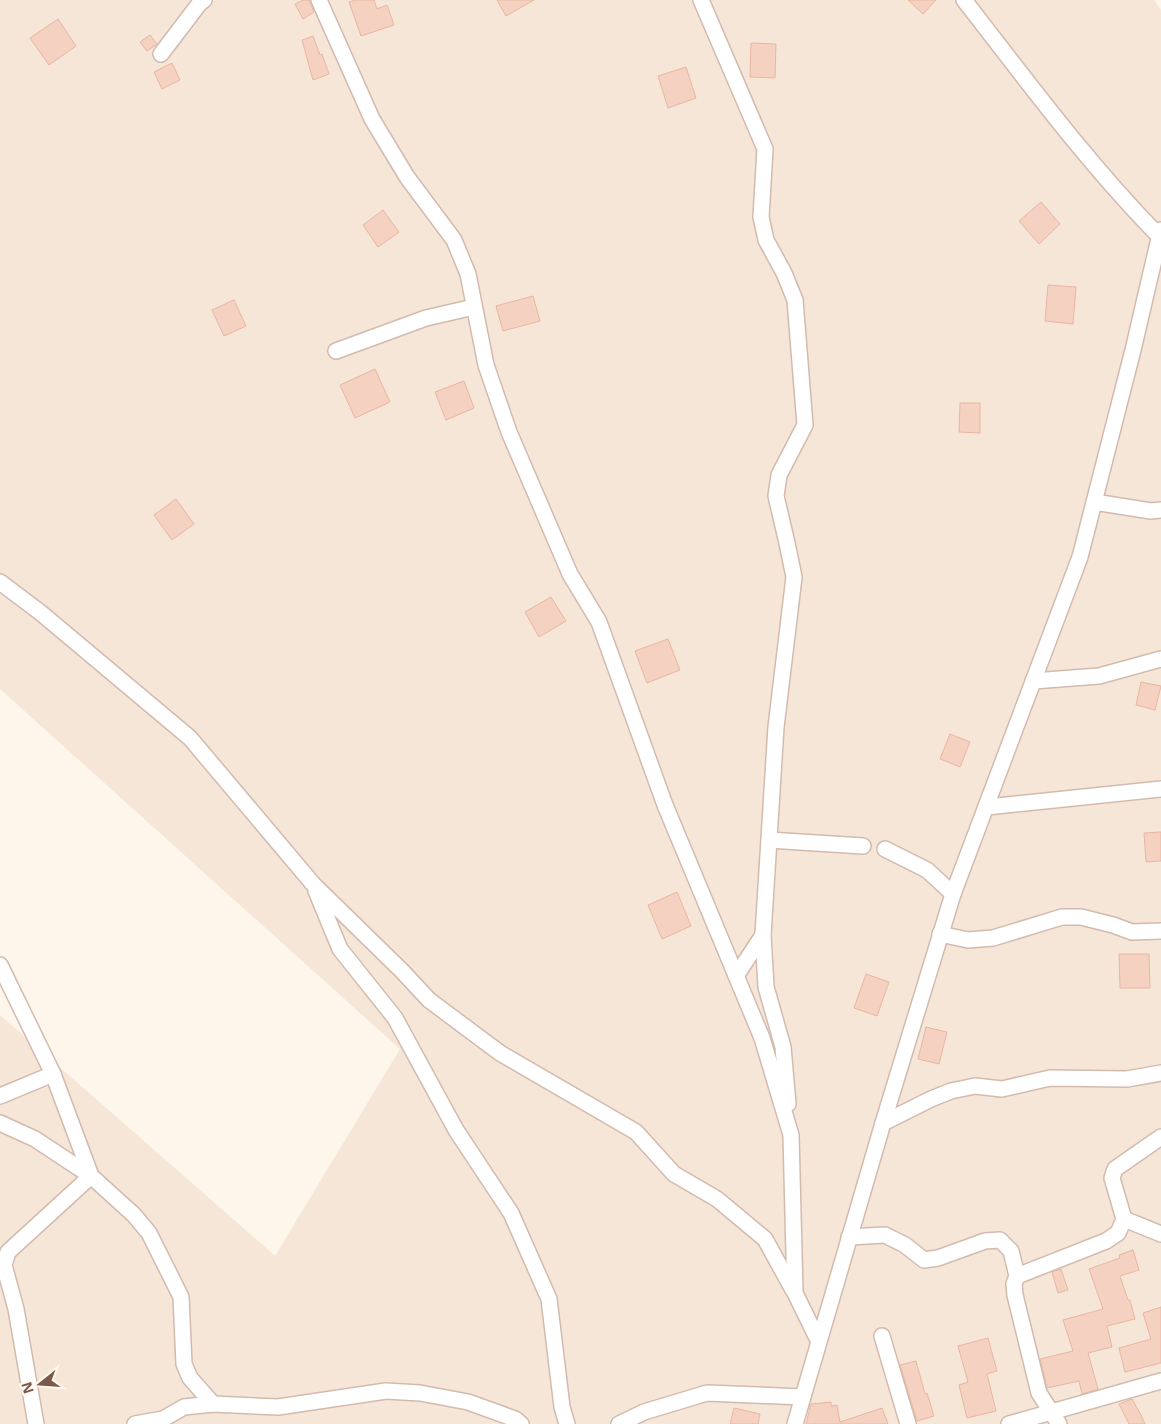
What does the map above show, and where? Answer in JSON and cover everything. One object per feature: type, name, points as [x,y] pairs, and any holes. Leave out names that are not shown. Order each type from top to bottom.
[{"type":"street","points":[[161,54],[204,0]]},
{"type":"street","points":[[319,0],[372,119],[407,177],[454,240],[468,274],[486,365],[509,432],[570,574],[599,622],[665,805],[762,1038],[791,1135]]},
{"type":"street","points":[[701,0],[765,149],[761,217],[766,240],[784,273],[795,300],[805,425],[779,475],[776,496],[794,578],[776,727],[762,935],[766,987],[783,1048],[791,1135],[795,1293]]},
{"type":"street","points":[[795,1424],[818,1340],[953,894],[1080,557],[1160,234],[1136,213],[1040,98],[964,0]]},
{"type":"street","points":[[336,350],[426,318],[474,307]]},
{"type":"street","points":[[1094,502],[1161,510]]},
{"type":"street","points":[[0,582],[41,612],[190,738],[313,884],[429,1000],[500,1053],[636,1132],[674,1174],[717,1199],[766,1238],[818,1340]]},
{"type":"street","points":[[1033,681],[1099,676],[1161,659]]},
{"type":"street","points":[[986,807],[1161,789]]},
{"type":"street","points":[[769,840],[863,846]]},
{"type":"street","points":[[885,849],[927,870],[953,894]]},
{"type":"street","points":[[313,884],[340,948],[395,1018],[456,1130],[510,1213],[549,1299],[562,1406],[567,1424]]},
{"type":"street","points":[[940,934],[968,940],[993,938],[1062,917],[1081,917],[1132,932],[1161,930]]},
{"type":"street","points":[[736,976],[762,935]]},
{"type":"street","points":[[0,964],[53,1074],[91,1176]]},
{"type":"street","points":[[883,1123],[931,1099],[951,1091],[975,1086],[1002,1089],[1050,1078],[1127,1079],[1161,1073]]},
{"type":"street","points":[[0,1096],[53,1074]]},
{"type":"street","points":[[0,1123],[35,1139],[91,1176],[134,1215],[149,1233],[181,1297],[184,1364],[190,1378],[212,1404]]},
{"type":"street","points":[[1017,1276],[1106,1241],[1118,1233],[1124,1220],[1112,1178],[1115,1169],[1161,1138]]},
{"type":"street","points":[[36,1424],[16,1309],[4,1265],[8,1252],[91,1176]]},
{"type":"street","points":[[1124,1220],[1161,1234]]},
{"type":"street","points":[[849,1237],[885,1235],[905,1245],[924,1260],[938,1258],[985,1241],[1000,1240],[1010,1251],[1017,1276],[1014,1284],[1015,1295],[1039,1392],[1055,1418]]},
{"type":"street","points":[[882,1336],[908,1424]]},
{"type":"street","points":[[1009,1424],[1055,1418],[1161,1380]]},
{"type":"street","points":[[135,1424],[162,1421],[184,1406],[212,1404],[278,1407],[386,1391],[420,1393],[468,1402],[515,1419],[521,1424]]},
{"type":"street","points":[[619,1424],[644,1412],[707,1393],[803,1397]]},
{"type":"shaded area","points":[[0,0],[1154,0],[1161,10],[1161,1424],[0,1424],[0,1015],[275,1256],[400,1049],[0,689]]},
{"type":"building","points":[[303,0],[309,0],[314,12],[303,19],[295,4]]},
{"type":"building","points":[[374,0],[377,9],[387,5],[394,25],[361,36],[349,2]]},
{"type":"building","points":[[497,0],[534,0],[506,16]]},
{"type":"building","points":[[908,0],[936,0],[923,14]]},
{"type":"building","points":[[58,19],[76,46],[49,65],[30,38]]},
{"type":"building","points":[[150,35],[157,44],[147,51],[140,42]]},
{"type":"building","points":[[313,36],[329,74],[313,80],[302,40]]},
{"type":"building","points":[[751,43],[776,44],[775,78],[750,77]]},
{"type":"building","points":[[172,63],[180,80],[162,89],[154,72]]},
{"type":"building","points":[[686,67],[696,98],[668,108],[658,76]]},
{"type":"building","points":[[1041,202],[1060,224],[1039,244],[1019,221]]},
{"type":"building","points":[[383,210],[399,232],[378,247],[363,225]]},
{"type":"building","points":[[1048,285],[1076,287],[1073,324],[1045,321]]},
{"type":"building","points":[[533,296],[540,321],[503,331],[496,306]]},
{"type":"building","points":[[234,300],[246,326],[224,336],[212,310]]},
{"type":"building","points":[[375,369],[390,402],[355,418],[340,385]]},
{"type":"building","points":[[464,381],[474,408],[446,420],[435,392]]},
{"type":"building","points":[[960,403],[980,403],[980,433],[959,432]]},
{"type":"building","points":[[176,499],[194,524],[172,540],[154,515]]},
{"type":"building","points":[[551,597],[566,621],[539,637],[525,612]]},
{"type":"building","points":[[668,639],[680,670],[647,683],[635,651]]},
{"type":"building","points":[[1141,682],[1161,686],[1155,710],[1136,705]]},
{"type":"building","points":[[950,734],[970,742],[960,767],[940,759]]},
{"type":"building","points":[[1161,832],[1161,861],[1146,862],[1144,833]]},
{"type":"building","points":[[677,892],[691,926],[662,939],[648,905]]},
{"type":"building","points":[[1119,954],[1149,954],[1150,988],[1120,988]]},
{"type":"building","points":[[866,974],[889,982],[877,1016],[854,1008]]},
{"type":"building","points":[[926,1027],[947,1032],[939,1064],[918,1059]]},
{"type":"building","points":[[1133,1250],[1139,1270],[1120,1276],[1128,1300],[1130,1300],[1135,1319],[1107,1326],[1112,1347],[1088,1353],[1098,1389],[1082,1394],[1079,1381],[1047,1388],[1040,1359],[1073,1351],[1063,1320],[1103,1309],[1089,1269],[1120,1258],[1119,1255]]},
{"type":"building","points":[[1061,1269],[1068,1290],[1058,1293],[1052,1272]]},
{"type":"building","points":[[1161,1307],[1161,1363],[1125,1372],[1119,1348],[1151,1339],[1143,1313]]},
{"type":"building","points":[[988,1338],[997,1371],[987,1374],[996,1411],[967,1418],[959,1385],[968,1382],[958,1346]]},
{"type":"building","points":[[916,1361],[925,1394],[927,1393],[934,1416],[917,1421],[900,1365]]},
{"type":"building","points":[[1132,1399],[1145,1424],[1129,1424],[1119,1404]]},
{"type":"building","points":[[831,1402],[831,1406],[837,1405],[840,1422],[882,1408],[888,1424],[806,1424],[811,1404]]},
{"type":"building","points":[[734,1408],[760,1414],[758,1424],[730,1424]]}]
